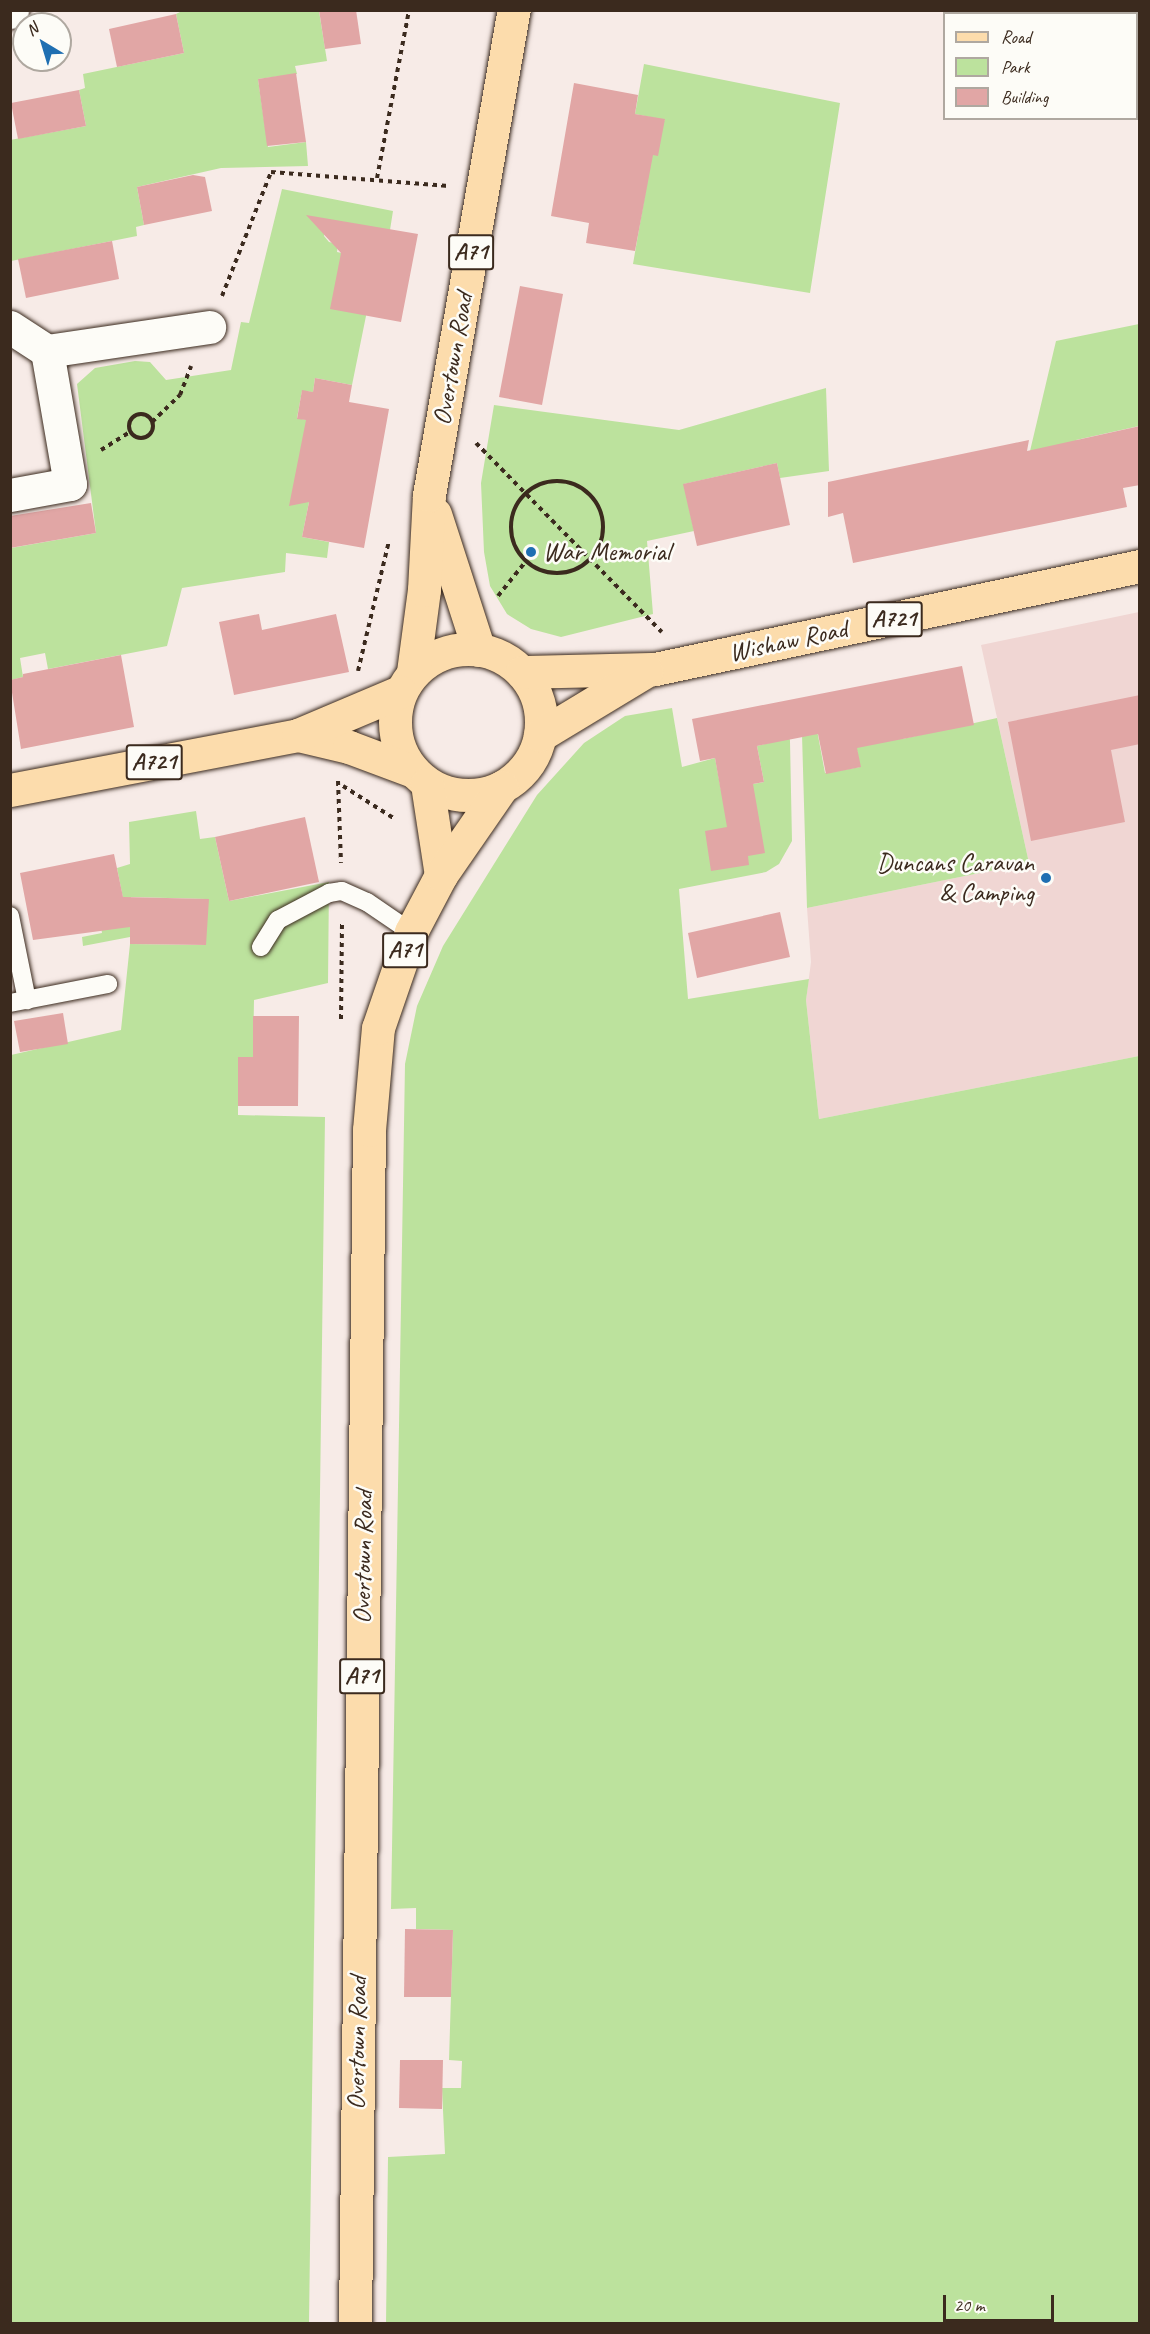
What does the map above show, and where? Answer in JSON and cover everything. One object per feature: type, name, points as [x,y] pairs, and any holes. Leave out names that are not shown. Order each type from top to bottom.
[{"type":"main road","name":"Overtown Road","points":[[407,682],[429,495],[514,10]]},
{"type":"main road","name":"Overtown Road","points":[[429,495],[479,650]]},
{"type":"main road","name":"Wishaw Road","points":[[522,672],[648,670],[1140,566]]},
{"type":"main road","points":[[420,778],[464,796],[502,787],[520,774],[540,735],[541,713],[535,692],[522,672],[502,657],[479,650],[455,649],[432,658],[407,682],[394,715],[396,738],[420,778],[441,875]]},
{"type":"main road","name":"Wishaw Road","points":[[540,735],[648,670]]},
{"type":"main road","name":"A721","points":[[10,790],[298,735],[355,711],[407,682]]},
{"type":"main road","name":"A721","points":[[298,735],[349,747],[420,778]]},
{"type":"main road","name":"Overtown Road","points":[[355,2324],[369,1130],[378,1028],[411,932],[441,875],[502,787]]},
{"type":"street","points":[[10,327],[47,351],[210,327]]},
{"type":"street","points":[[10,495],[70,484],[47,351]]},
{"type":"lane","points":[[261,947],[278,920],[329,893],[342,891],[367,902],[411,932]]},
{"type":"lane","points":[[10,916],[19,1002],[108,984]]},
{"type":"path","points":[[377,178],[409,10]]},
{"type":"path","points":[[152,422],[147,416],[135,415],[129,429],[133,435],[143,437],[150,434],[152,422],[180,395],[210,327],[271,172],[377,178],[481,189]]},
{"type":"path","points":[[444,410],[643,616],[697,661]]},
{"type":"path","points":[[554,480],[585,489],[599,508],[603,532],[589,560],[577,569],[556,573],[535,568],[523,559],[511,533],[516,505],[525,493],[538,484],[554,480]]},
{"type":"path","points":[[355,711],[358,671],[390,536]]},
{"type":"path","points":[[341,1022],[342,891],[338,782],[349,747]]},
{"type":"path","points":[[338,782],[397,820]]},
{"type":"shaded area","name":"Duncans Caravan & Camping","points":[[1139,612],[1139,1056],[819,1119],[806,1000],[811,962],[807,908],[1029,863],[981,645]]},
{"type":"green space","points":[[182,11],[319,11],[327,61],[295,66],[297,74],[258,79],[268,147],[306,142],[308,166],[221,168],[137,187],[144,225],[136,227],[137,236],[11,261],[10,140],[86,126],[79,90],[85,88],[83,74],[184,53],[176,14]]},
{"type":"green space","points":[[644,64],[840,103],[810,293],[633,264],[648,177],[617,148],[665,120],[635,114]]},
{"type":"green space","points":[[282,189],[393,211],[390,230],[327,224],[324,236],[329,242],[338,244],[337,252],[361,257],[366,316],[352,385],[315,378],[313,392],[302,391],[297,418],[306,420],[310,497],[302,537],[329,542],[327,558],[286,553],[285,572],[182,588],[167,646],[48,669],[45,653],[20,658],[23,677],[11,680],[11,548],[96,533],[77,384],[95,368],[135,361],[150,362],[166,380],[231,370],[241,322],[249,323]]},
{"type":"green space","points":[[1139,324],[1139,426],[1076,440],[1079,456],[1026,468],[1056,341]]},
{"type":"green space","points":[[826,388],[829,471],[780,478],[777,463],[684,484],[694,531],[647,541],[653,614],[561,637],[531,629],[507,614],[490,586],[484,552],[481,483],[494,405],[679,430]]},
{"type":"green space","points":[[890,681],[902,739],[997,718],[1029,863],[807,908],[801,700],[811,698],[825,773],[860,767],[853,728]]},
{"type":"green space","points":[[785,702],[790,741],[792,841],[779,864],[766,872],[679,889],[688,999],[809,979],[806,1000],[819,1119],[1139,1056],[1139,2323],[386,2324],[388,2157],[445,2154],[442,2088],[461,2088],[462,2061],[449,2060],[453,1930],[416,1929],[416,1908],[391,1909],[405,1064],[417,1006],[443,946],[537,795],[584,743],[625,716],[672,708],[682,767],[715,758],[721,790],[764,782],[757,746],[769,743]]},
{"type":"green space","points":[[196,811],[200,839],[215,837],[229,901],[329,882],[328,983],[254,1000],[253,1057],[238,1057],[238,1115],[325,1117],[309,2323],[11,2324],[11,1055],[121,1030],[130,944],[206,945],[206,899],[131,897],[130,937],[83,946],[82,937],[102,933],[99,914],[125,908],[117,868],[130,864],[129,822]]},
{"type":"building","points":[[319,10],[356,10],[361,44],[325,49]]},
{"type":"building","points":[[176,14],[184,53],[117,67],[109,29]]},
{"type":"building","points":[[296,73],[306,142],[267,146],[258,79]]},
{"type":"building","points":[[574,83],[638,95],[635,114],[665,119],[658,156],[653,155],[635,251],[586,243],[589,223],[551,216]]},
{"type":"building","points":[[79,90],[86,126],[18,139],[11,103]]},
{"type":"building","points":[[193,175],[205,177],[212,211],[144,225],[137,187]]},
{"type":"building","points":[[306,215],[418,234],[401,322],[330,309],[341,253]]},
{"type":"building","points":[[112,241],[119,279],[26,298],[18,259]]},
{"type":"building","points":[[520,286],[563,294],[542,405],[499,397]]},
{"type":"building","points":[[315,378],[352,385],[349,402],[389,409],[364,548],[302,537],[309,502],[289,506],[306,420],[297,419],[302,390],[313,392]]},
{"type":"building","points":[[1140,426],[1140,485],[1123,488],[1127,507],[853,563],[843,513],[828,517],[828,482],[1029,440],[1027,451]]},
{"type":"building","points":[[777,463],[790,525],[697,546],[683,484]]},
{"type":"building","points":[[91,503],[96,533],[10,548],[10,516]]},
{"type":"building","points":[[259,614],[262,630],[336,614],[349,672],[234,695],[219,622]]},
{"type":"building","points":[[121,655],[134,727],[21,749],[10,680],[23,677],[23,674]]},
{"type":"building","points":[[962,666],[974,725],[857,748],[861,767],[826,774],[818,734],[757,746],[764,782],[753,784],[765,853],[748,856],[749,865],[711,871],[705,831],[727,827],[715,758],[700,761],[692,719]]},
{"type":"building","points":[[1140,695],[1140,744],[1111,750],[1125,822],[1031,841],[1008,722]]},
{"type":"building","points":[[305,817],[319,882],[229,901],[215,837]]},
{"type":"building","points":[[114,854],[123,897],[209,899],[206,945],[130,944],[130,927],[33,940],[20,873]]},
{"type":"building","points":[[780,912],[790,957],[697,978],[688,933]]},
{"type":"building","points":[[63,1013],[68,1044],[20,1052],[14,1021]]},
{"type":"building","points":[[253,1016],[299,1016],[298,1106],[238,1106],[238,1057],[253,1057]]},
{"type":"building","points":[[405,1929],[453,1930],[451,1997],[404,1997]]},
{"type":"building","points":[[400,2060],[443,2060],[442,2109],[399,2108]]},
{"type":"place","name":"War Memorial","points":[[531,552]]},
{"type":"place","name":"Duncans Caravan & Camping","points":[[1046,878]]}]
